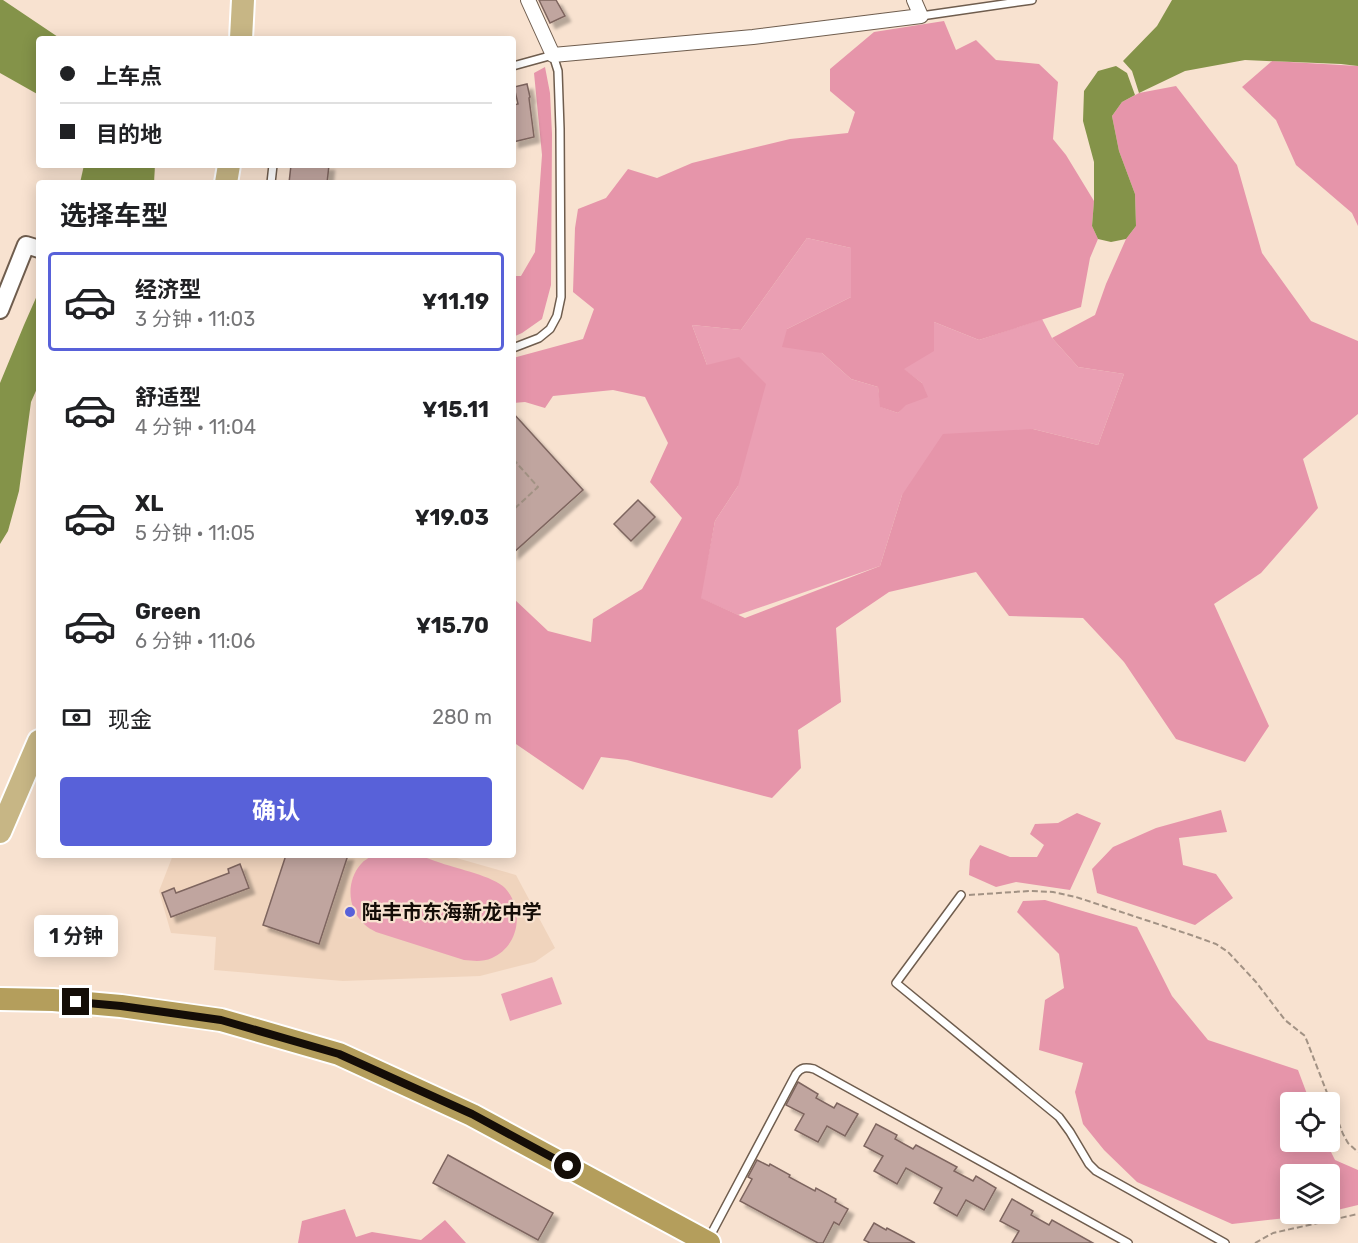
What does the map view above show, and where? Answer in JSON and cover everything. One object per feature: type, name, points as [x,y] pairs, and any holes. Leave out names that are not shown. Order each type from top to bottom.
[{"type":"highway","points":[[0,999],[53,1000],[121,1006],[221,1020],[339,1054],[472,1114],[707,1242]]},
{"type":"main road","points":[[241,36],[243,0]]},
{"type":"main road","points":[[0,832],[36,748]]},
{"type":"street","points":[[528,0],[553,55],[753,37],[921,16],[914,0]]},
{"type":"street","points":[[0,310],[26,245],[36,248]]},
{"type":"lane","points":[[921,16],[1032,0]]},
{"type":"lane","points":[[516,65],[553,55],[558,71],[561,297],[557,316],[550,329],[539,338],[516,347]]},
{"type":"lane","points":[[961,895],[896,983],[1059,1117],[1089,1164],[1096,1171],[1225,1243]]},
{"type":"lane","points":[[707,1242],[795,1074],[803,1068],[814,1069],[1128,1243]]},
{"type":"path","points":[[516,462],[538,487],[516,507]]},
{"type":"path","points":[[961,895],[1053,892],[1076,897],[1216,944],[1228,952],[1256,982],[1285,1020],[1305,1036],[1343,1134],[1348,1143],[1358,1152]]},
{"type":"path","points":[[1255,1243],[1273,1233],[1358,1214]]},
{"type":"shaded area","points":[[0,0],[3,0],[57,36],[36,36],[36,93],[0,73]]},
{"type":"shaded area","points":[[1172,0],[1358,0],[1358,66],[1245,60],[1185,71],[1139,93],[1132,71],[1123,61],[1157,26]]},
{"type":"shaded area","points":[[944,21],[956,50],[976,40],[996,60],[1039,64],[1058,82],[1053,139],[1066,155],[1094,201],[1092,226],[1098,239],[1090,258],[1081,307],[979,340],[934,322],[934,351],[904,369],[922,383],[928,397],[906,405],[898,413],[880,407],[878,387],[851,379],[822,353],[782,347],[787,329],[851,297],[851,248],[807,238],[741,330],[692,325],[707,365],[739,357],[766,384],[738,486],[715,521],[701,598],[745,618],[880,566],[902,495],[943,434],[1033,429],[1098,445],[1124,374],[1078,367],[1052,338],[1095,315],[1126,239],[1136,226],[1135,194],[1119,151],[1112,116],[1122,102],[1139,93],[1176,86],[1237,165],[1262,253],[1311,321],[1358,341],[1358,414],[1303,459],[1318,508],[1261,573],[1214,604],[1269,726],[1245,762],[1176,739],[1124,662],[1083,618],[1009,616],[976,572],[889,592],[836,628],[841,702],[798,730],[801,768],[772,798],[627,760],[601,757],[583,790],[516,744],[516,601],[548,631],[591,642],[593,619],[642,589],[682,518],[650,482],[668,443],[645,397],[613,390],[553,396],[545,408],[525,402],[516,403],[516,357],[583,339],[594,309],[573,292],[575,228],[578,209],[606,198],[628,169],[657,178],[692,163],[790,139],[848,133],[855,112],[830,91],[830,69],[874,32]]},
{"type":"shaded area","points":[[1272,61],[1358,66],[1358,226],[1352,213],[1296,165],[1276,120],[1242,87]]},
{"type":"shaded area","points":[[1116,66],[1127,73],[1135,95],[1122,102],[1112,116],[1119,151],[1135,194],[1136,226],[1126,239],[1111,242],[1098,239],[1092,226],[1094,162],[1083,121],[1084,91],[1098,71]]},
{"type":"shaded area","points":[[545,67],[550,93],[551,285],[542,319],[516,336],[516,276],[521,276],[535,252],[542,155],[534,73]]},
{"type":"shaded area","points":[[83,168],[155,168],[154,180],[81,180]]},
{"type":"shaded area","points":[[807,238],[851,248],[851,297],[787,329],[822,353],[851,379],[878,387],[881,407],[898,413],[922,383],[903,369],[934,322],[979,340],[1042,319],[1052,338],[1078,367],[1124,374],[1098,445],[1033,429],[902,495],[880,566],[738,615],[700,598],[715,521],[738,486],[707,365],[692,325],[741,330]]},
{"type":"shaded area","points":[[36,298],[36,391],[31,402],[19,491],[8,531],[0,544],[0,383]]},
{"type":"shaded area","points":[[1221,810],[1227,832],[1179,838],[1183,865],[1216,874],[1233,898],[1195,925],[1097,893],[1092,869],[1113,847],[1156,828]]},
{"type":"shaded area","points":[[1077,813],[1101,823],[1070,890],[1016,882],[996,887],[969,875],[970,860],[980,845],[1010,857],[1037,857],[1044,845],[1030,834],[1035,824],[1058,823]]},
{"type":"shaded area","name":"陆丰市东海新龙中学","points":[[172,858],[456,858],[516,875],[555,948],[535,962],[480,976],[343,981],[214,970],[216,937],[171,933],[159,891]]},
{"type":"shaded area","points":[[369,858],[427,858],[484,876],[500,884],[511,897],[517,917],[513,936],[501,952],[492,958],[478,961],[464,960],[376,932],[358,918],[350,894],[353,878],[362,863]]},
{"type":"shaded area","points":[[1045,900],[1137,927],[1172,996],[1208,1040],[1298,1070],[1306,1092],[1280,1092],[1280,1152],[1331,1152],[1335,1160],[1358,1170],[1358,1205],[1340,1209],[1340,1164],[1280,1164],[1280,1219],[1232,1224],[1137,1182],[1104,1150],[1083,1124],[1075,1092],[1083,1063],[1039,1050],[1045,1000],[1064,988],[1059,954],[1017,912],[1023,901]]},
{"type":"shaded area","points":[[552,977],[562,1004],[510,1021],[501,994]]},
{"type":"shaded area","points":[[345,1209],[356,1237],[372,1232],[421,1240],[445,1220],[466,1243],[298,1243],[302,1221]]},
{"type":"building","points":[[539,0],[556,0],[565,16],[550,23]]},
{"type":"building","points":[[527,84],[534,137],[516,141],[516,104],[518,104],[516,87]]},
{"type":"building","points":[[291,168],[329,168],[327,180],[289,180]]},
{"type":"building","points":[[516,416],[583,490],[516,550]]},
{"type":"building","points":[[638,500],[655,517],[631,541],[614,524]]},
{"type":"building","points":[[285,858],[347,858],[319,944],[263,925]]},
{"type":"building","points":[[240,864],[249,888],[171,917],[162,893],[174,888],[176,893],[229,873],[228,869]]},
{"type":"building","points":[[798,1082],[818,1094],[816,1098],[834,1108],[837,1103],[858,1114],[845,1136],[827,1126],[818,1142],[795,1130],[804,1114],[786,1105]]},
{"type":"building","points":[[876,1124],[897,1135],[895,1139],[913,1149],[916,1145],[957,1167],[954,1171],[973,1181],[976,1176],[996,1188],[984,1210],[966,1200],[957,1216],[934,1203],[942,1188],[906,1168],[897,1184],[874,1171],[883,1156],[864,1146]]},
{"type":"building","points":[[448,1155],[553,1213],[538,1240],[433,1183]]},
{"type":"building","points":[[757,1160],[769,1166],[770,1164],[815,1191],[816,1188],[848,1209],[839,1225],[834,1222],[823,1243],[818,1243],[740,1201],[752,1179],[748,1177]]},
{"type":"building","points":[[1012,1199],[1033,1211],[1031,1215],[1049,1225],[1052,1220],[1093,1243],[1012,1243],[1019,1231],[1000,1221]]},
{"type":"building","points":[[874,1223],[915,1243],[870,1243],[864,1240]]},
{"type":"place","name":"陆丰市东海新龙中学","points":[[350,912]]},
{"type":"route","points":[[76,1002],[221,1020],[339,1054],[472,1114],[568,1166]]}]
